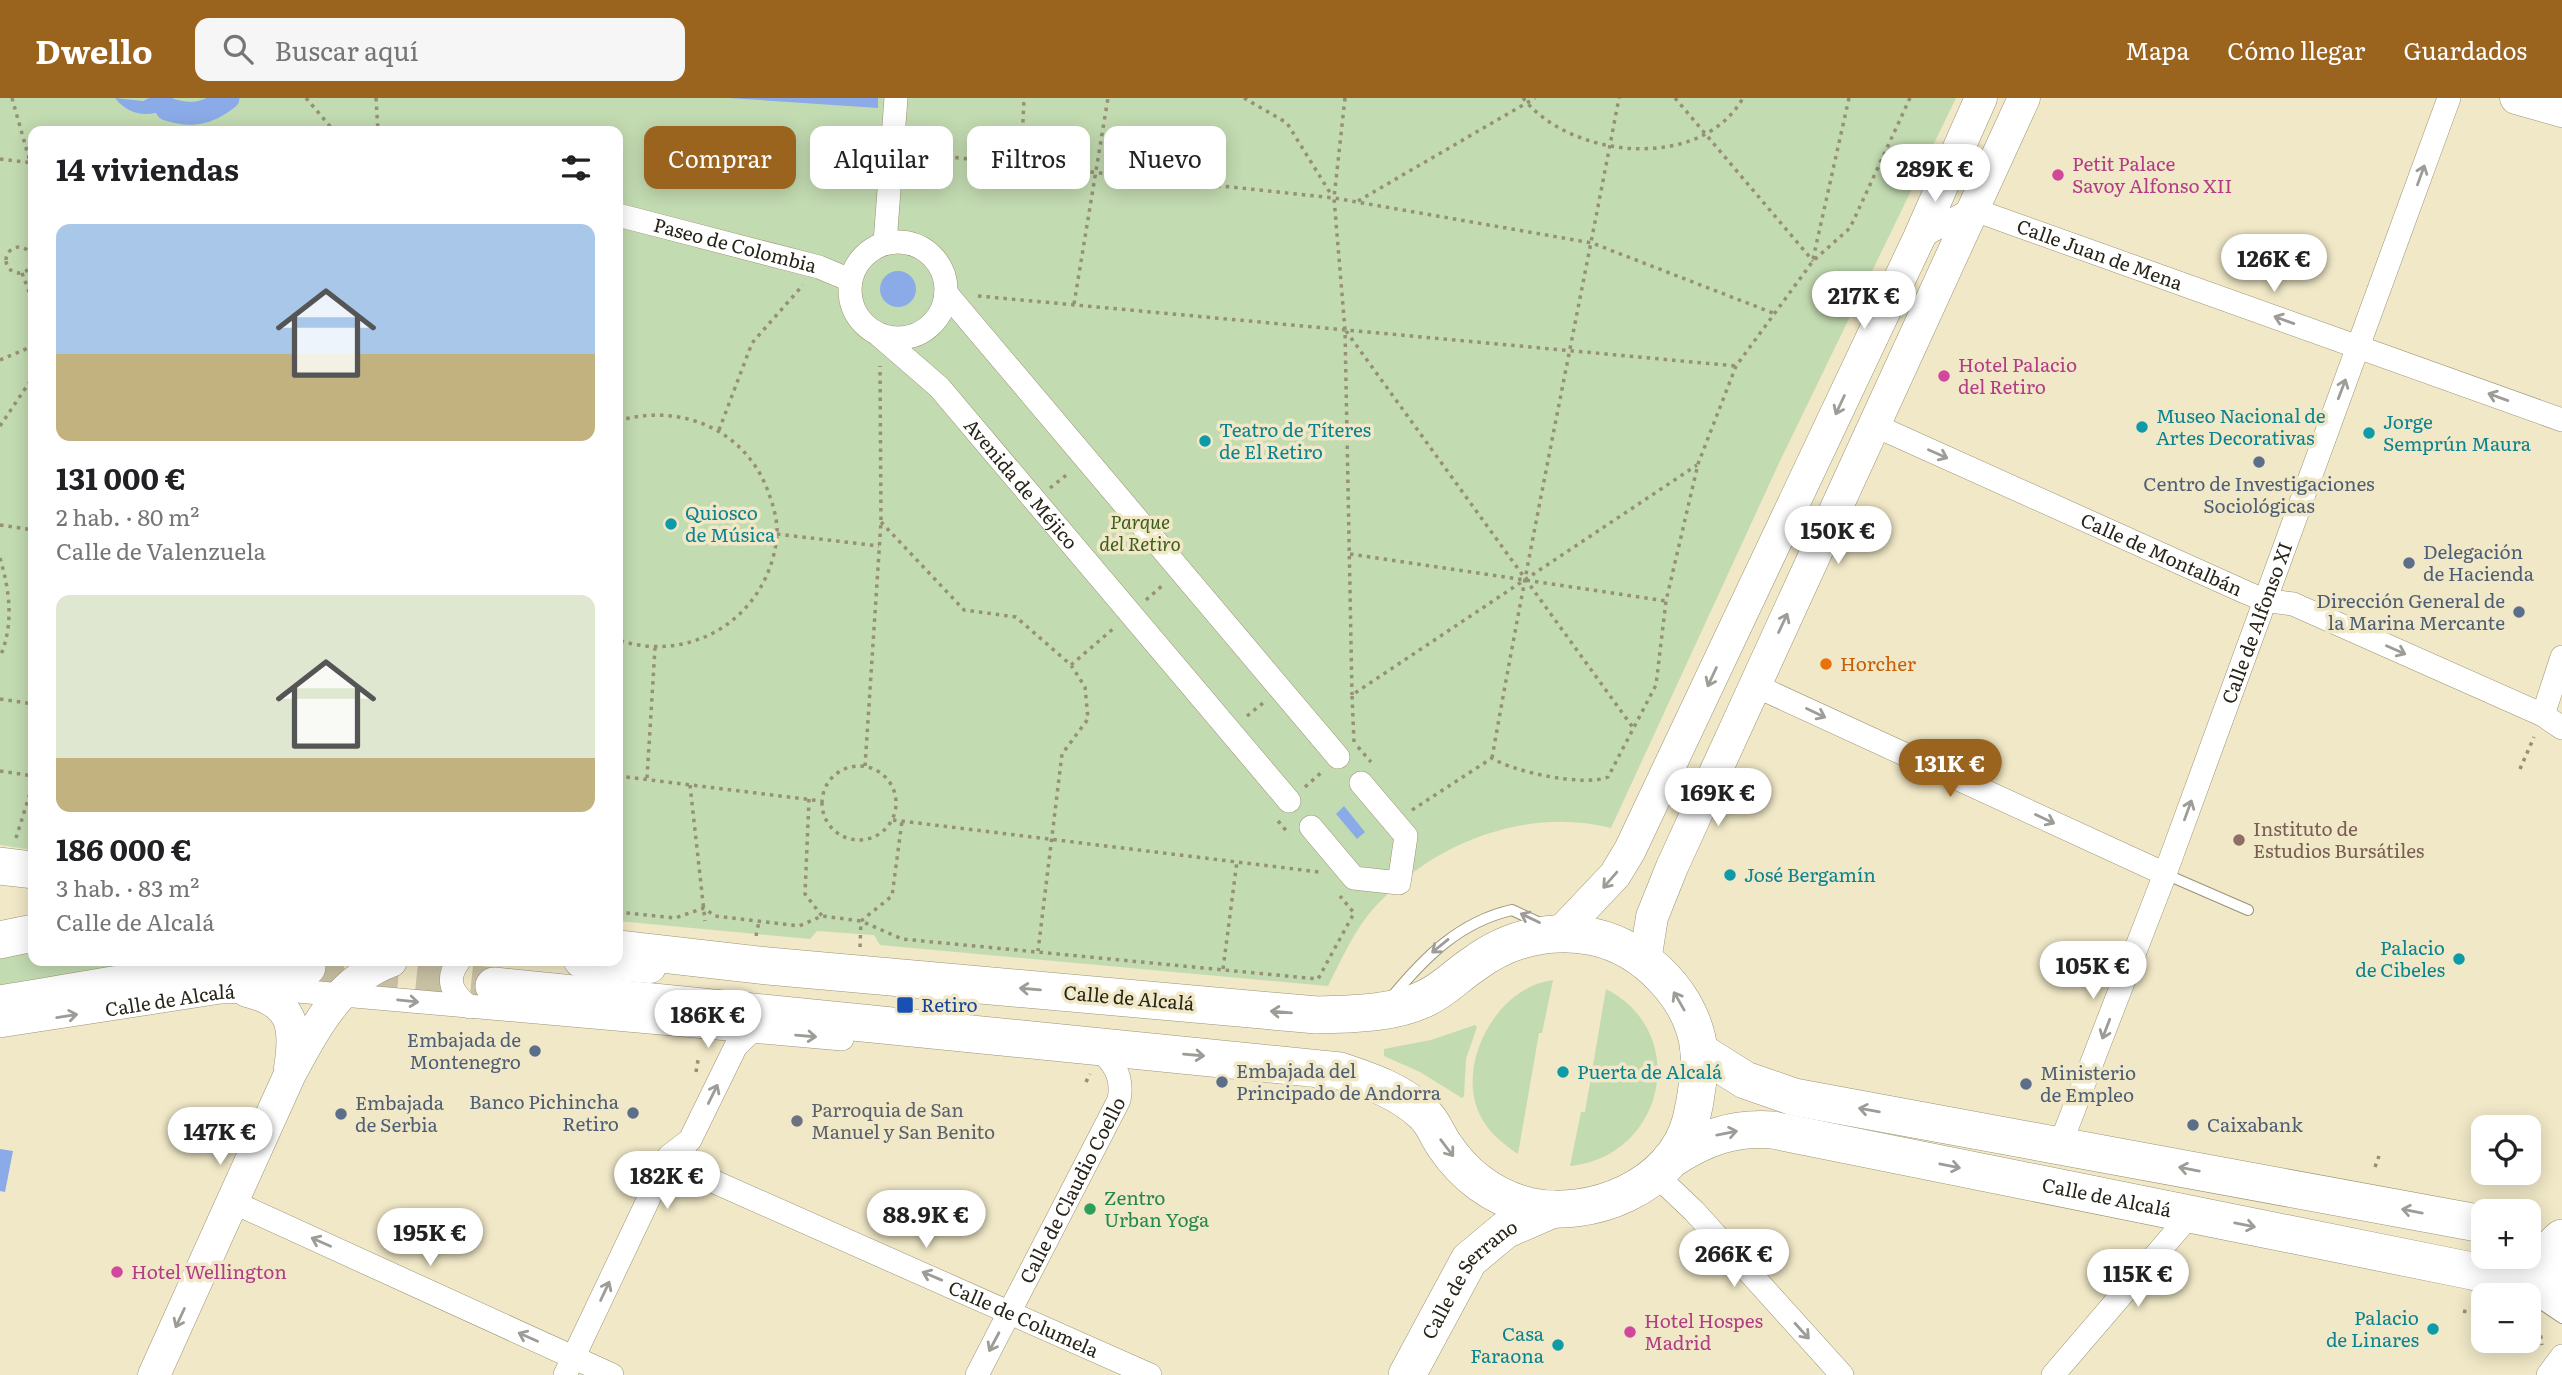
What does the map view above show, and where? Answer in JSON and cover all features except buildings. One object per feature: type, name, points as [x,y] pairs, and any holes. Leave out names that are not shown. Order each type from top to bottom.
[{"type":"main road","points":[[1560,933],[1615,875],[1630,850],[1919,238],[1981,98]]},
{"type":"main road","points":[[1645,961],[1652,917],[1754,685],[1876,426],[2024,98]]},
{"type":"main road","points":[[2516,98],[2562,111]]},
{"type":"main road","points":[[1876,426],[1875,372],[1920,263],[1919,238]]},
{"type":"main road","points":[[1754,685],[1742,660],[1787,554],[1795,522],[1794,501]]},
{"type":"main road","points":[[8,852],[28,866]]},
{"type":"main road","points":[[0,890],[28,893]]},
{"type":"main road","name":"Calle de Alcalá","points":[[623,950],[807,969],[1317,1015],[1380,1011],[1424,999],[1446,987],[1490,952],[1522,938],[1560,933],[1595,937],[1618,945],[1645,961],[1678,997],[1691,1022],[1699,1051]]},
{"type":"main road","points":[[0,940],[28,934]]},
{"type":"main road","name":"Calle de Alcalá","points":[[623,965],[749,976],[785,975],[807,969]]},
{"type":"main road","points":[[154,1375],[289,1074],[320,1020],[340,995],[379,966]]},
{"type":"main road","name":"Calle de Alcalá","points":[[0,1004],[243,968],[307,967]]},
{"type":"main road","points":[[247,990],[269,997],[285,1010],[292,1028],[289,1074]]},
{"type":"main road","name":"Calle de Alcalá","points":[[482,996],[1079,1044],[1340,1071],[1382,1086],[1409,1101],[1427,1117],[1444,1146],[1470,1176],[1487,1188],[1511,1201],[1553,1209],[1606,1203],[1634,1190],[1700,1141],[1720,1133],[1751,1128],[1773,1130],[2472,1271],[2545,1299],[2546,1264],[2550,1251],[2562,1235],[2541,1232]]},
{"type":"main road","points":[[1661,1168],[1691,1121],[1699,1051],[1745,1080],[1794,1097],[2471,1222]]},
{"type":"main road","name":"Calle de Serrano","points":[[1407,1375],[1469,1260],[1505,1230],[1553,1209]]},
{"type":"street","points":[[894,126],[896,98]]},
{"type":"street","name":"Calle de Alfonso XI","points":[[2060,1145],[2165,874],[2449,98]]},
{"type":"street","points":[[885,243],[889,189]]},
{"type":"street","points":[[1919,238],[1972,209]]},
{"type":"street","name":"Calle Juan de Mena","points":[[1972,209],[2562,420]]},
{"type":"street","name":"Paseo de Colombia","points":[[623,216],[819,268],[850,280]]},
{"type":"street","points":[[906,242],[926,251],[940,267],[946,293],[942,310],[927,329],[905,339],[880,336],[858,319],[849,294],[850,280],[862,257],[885,243],[906,242]]},
{"type":"street","points":[[946,293],[1338,757]]},
{"type":"street","name":"Avenida de Méjico","points":[[880,336],[935,383],[1289,801]]},
{"type":"street","name":"Calle de Montalbán","points":[[1876,426],[2264,600],[2293,604],[2553,722]]},
{"type":"street","points":[[2553,722],[2562,657]]},
{"type":"street","points":[[1754,685],[2165,874]]},
{"type":"street","points":[[1311,827],[1354,877],[1399,883],[1406,836],[1361,783]]},
{"type":"street","points":[[455,966],[451,985],[458,999],[482,996]]},
{"type":"street","name":"Calle de Alcalá","points":[[0,1027],[211,993],[247,990],[340,995],[482,996],[752,1031],[1032,1054],[1079,1044]]},
{"type":"street","points":[[569,1366],[669,1156],[690,1140],[736,1046],[752,1031]]},
{"type":"street","name":"Calle de Claudio Coello","points":[[976,1375],[1119,1100],[1121,1081],[1117,1069],[1079,1044]]},
{"type":"street","name":"Calle de Columela","points":[[680,1148],[699,1175],[1011,1311],[1150,1375]]},
{"type":"street","points":[[1661,1168],[1694,1211],[1842,1375]]},
{"type":"street","points":[[232,1206],[246,1208],[569,1366],[612,1375]]},
{"type":"street","points":[[2053,1375],[2190,1214]]},
{"type":"street","points":[[2548,1375],[2562,1356]]},
{"type":"lane","points":[[2165,874],[2248,910]]},
{"type":"lane","points":[[1380,1011],[1442,943],[1478,921],[1512,910],[1560,933]]},
{"type":"path","points":[[12,98],[28,149]]},
{"type":"path","points":[[306,98],[330,126]]},
{"type":"path","points":[[376,98],[378,126]]},
{"type":"path","points":[[1023,126],[1024,98]]},
{"type":"path","points":[[1074,304],[1108,98]]},
{"type":"path","points":[[1244,98],[1287,123],[1334,198]]},
{"type":"path","points":[[1289,801],[1354,742],[1345,330],[1334,198],[1345,98]]},
{"type":"path","points":[[1356,202],[1525,100],[1535,98]]},
{"type":"path","points":[[1406,836],[1425,825],[1411,809],[1492,758],[1524,579],[1572,351],[1619,98]]},
{"type":"path","points":[[1675,98],[1704,136],[1813,261]]},
{"type":"path","points":[[1525,100],[1563,130],[1609,147],[1651,148],[1704,136],[1729,116],[1743,98]]},
{"type":"path","points":[[1813,261],[1849,98]]},
{"type":"path","points":[[1492,758],[1508,768],[1599,781],[1608,777],[1656,685],[1666,601],[1698,464],[1736,366],[1813,261],[1850,228],[1910,98]]},
{"type":"path","points":[[0,159],[28,162]]},
{"type":"path","points":[[1090,172],[1334,198],[1592,243],[1773,313]]},
{"type":"path","points":[[9,266],[7,256],[13,250],[28,252]]},
{"type":"path","points":[[0,264],[22,273],[28,289]]},
{"type":"path","points":[[22,273],[28,268]]},
{"type":"path","points":[[719,430],[752,343],[819,268]]},
{"type":"path","points":[[946,293],[1736,366]]},
{"type":"path","points":[[1345,330],[1634,729]]},
{"type":"path","points":[[865,766],[881,522],[880,336]]},
{"type":"path","points":[[0,360],[28,348]]},
{"type":"path","points":[[0,426],[28,384]]},
{"type":"path","points":[[623,420],[650,414],[668,414],[719,430],[734,441],[758,469],[772,503],[777,534],[768,574],[750,605],[737,618],[699,640],[655,648],[623,641]]},
{"type":"path","points":[[1035,500],[1087,458]]},
{"type":"path","points":[[1352,695],[1698,464]]},
{"type":"path","points":[[881,522],[964,610],[1016,617],[1071,665],[1085,687],[1088,719],[1062,754],[1038,951]]},
{"type":"path","points":[[0,525],[28,529]]},
{"type":"path","points":[[777,534],[879,546]]},
{"type":"path","points":[[1350,554],[1666,601]]},
{"type":"path","points":[[0,558],[9,589],[10,615],[6,642],[0,657]]},
{"type":"path","points":[[1071,665],[1096,644]]},
{"type":"path","points":[[647,779],[655,648]]},
{"type":"path","points":[[1230,731],[1280,688]]},
{"type":"path","points":[[0,699],[28,703]]},
{"type":"path","points":[[2520,769],[2553,722]]},
{"type":"path","points":[[855,766],[865,766],[886,777],[892,786],[896,797],[893,820],[875,838],[849,839],[828,825],[821,801],[823,791],[835,774],[855,766]]},
{"type":"path","points":[[0,771],[28,775]]},
{"type":"path","points":[[623,777],[821,801]]},
{"type":"path","points":[[690,785],[705,921]]},
{"type":"path","points":[[8,852],[28,798]]},
{"type":"path","points":[[809,799],[805,894],[822,916]]},
{"type":"path","points":[[893,820],[1322,872]]},
{"type":"path","points":[[860,922],[891,897],[902,821]]},
{"type":"path","points":[[1223,969],[1237,861]]},
{"type":"path","points":[[623,913],[675,918],[704,910],[715,916],[800,926],[822,916],[860,922],[902,939],[1318,979],[1354,913],[1337,892],[1354,877]]},
{"type":"path","points":[[756,937],[759,921]]},
{"type":"path","points":[[860,922],[860,947]]},
{"type":"path","points":[[2375,1167],[2379,1157]]},
{"type":"path","points":[[2463,1311],[2471,1313]]},
{"type":"green space","name":"Parque del Retiro","points":[[0,98],[1956,98],[1780,461],[1611,828],[1578,822],[1546,822],[1513,827],[1451,849],[1423,865],[1397,885],[1374,908],[1354,935],[1328,986],[880,945],[874,935],[817,931],[810,939],[623,921],[623,126],[28,126],[28,849],[0,845]]},
{"type":"green space","points":[[28,947],[28,966],[117,966],[0,985],[0,953]]},
{"type":"green space","points":[[1553,980],[1542,1033],[1539,1033],[1518,1154],[1496,1137],[1480,1115],[1474,1095],[1473,1073],[1477,1052],[1486,1031],[1514,997],[1533,986]]},
{"type":"green space","points":[[1606,989],[1633,1009],[1650,1034],[1657,1062],[1656,1091],[1645,1118],[1627,1141],[1602,1158],[1570,1166],[1581,1112],[1585,1112]]},
{"type":"green space","points":[[1475,1025],[1477,1027],[1466,1059],[1462,1098],[1420,1072],[1384,1056],[1384,1049],[1431,1040]]},
{"type":"water","points":[[115,98],[143,101],[149,98],[173,98],[167,109],[145,114],[126,108]]},
{"type":"water","points":[[729,98],[878,98],[878,108]]},
{"type":"water","points":[[898,271],[911,276],[916,289],[911,302],[898,307],[885,302],[880,289],[885,276]]},
{"type":"water","points":[[1344,806],[1365,832],[1357,839],[1336,814]]},
{"type":"water","points":[[0,1149],[13,1151],[5,1192],[0,1191]]},
{"type":"waterway","points":[[167,109],[184,113],[206,111],[228,98]]},
{"type":"tunnel","points":[[307,967],[494,986]]},
{"type":"place","name":"Petit Palace Savoy Alfonso XII","points":[[2058,175]]},
{"type":"place","name":"Hotel Palacio del Retiro","points":[[1944,376]]},
{"type":"place","name":"Museo Nacional de Artes Decorativas","points":[[2142,427]]},
{"type":"place","name":"Jorge Semprún Maura","points":[[2369,433]]},
{"type":"place","name":"Teatro de Títeres de El Retiro","points":[[1205,441]]},
{"type":"place","name":"Centro de Investigaciones Sociológicas","points":[[2259,462]]},
{"type":"place","name":"Quiosco de Música","points":[[671,524]]},
{"type":"place","name":"Delegación de Hacienda","points":[[2409,563]]},
{"type":"place","name":"Dirección General de la Marina Mercante","points":[[2519,612]]},
{"type":"place","name":"Horcher","points":[[1826,664]]},
{"type":"place","name":"Instituto de Estudios Bursátiles","points":[[2239,840]]},
{"type":"place","name":"José Bergamín","points":[[1730,875]]},
{"type":"place","name":"Palacio de Cibeles","points":[[2459,959]]},
{"type":"place","name":"Retiro","points":[[905,1005]]},
{"type":"place","name":"Embajada de Montenegro","points":[[535,1051]]},
{"type":"place","name":"Puerta de Alcalá","points":[[1563,1072]]},
{"type":"place","name":"Embajada del Principado de Andorra","points":[[1222,1082]]},
{"type":"place","name":"Ministerio de Empleo","points":[[2026,1084]]},
{"type":"place","name":"Banco Pichincha Retiro","points":[[633,1113]]},
{"type":"place","name":"Embajada de Serbia","points":[[341,1114]]},
{"type":"place","name":"Parroquia de San Manuel y San Benito","points":[[797,1121]]},
{"type":"place","name":"Caixabank","points":[[2193,1125]]},
{"type":"place","name":"Zentro Urban Yoga","points":[[1090,1209]]},
{"type":"place","name":"Hotel Wellington","points":[[117,1272]]},
{"type":"place","name":"Palacio de Linares","points":[[2433,1329]]},
{"type":"place","name":"Hotel Hospes Madrid","points":[[1630,1332]]},
{"type":"place","name":"Casa Faraona","points":[[1558,1345]]}]
